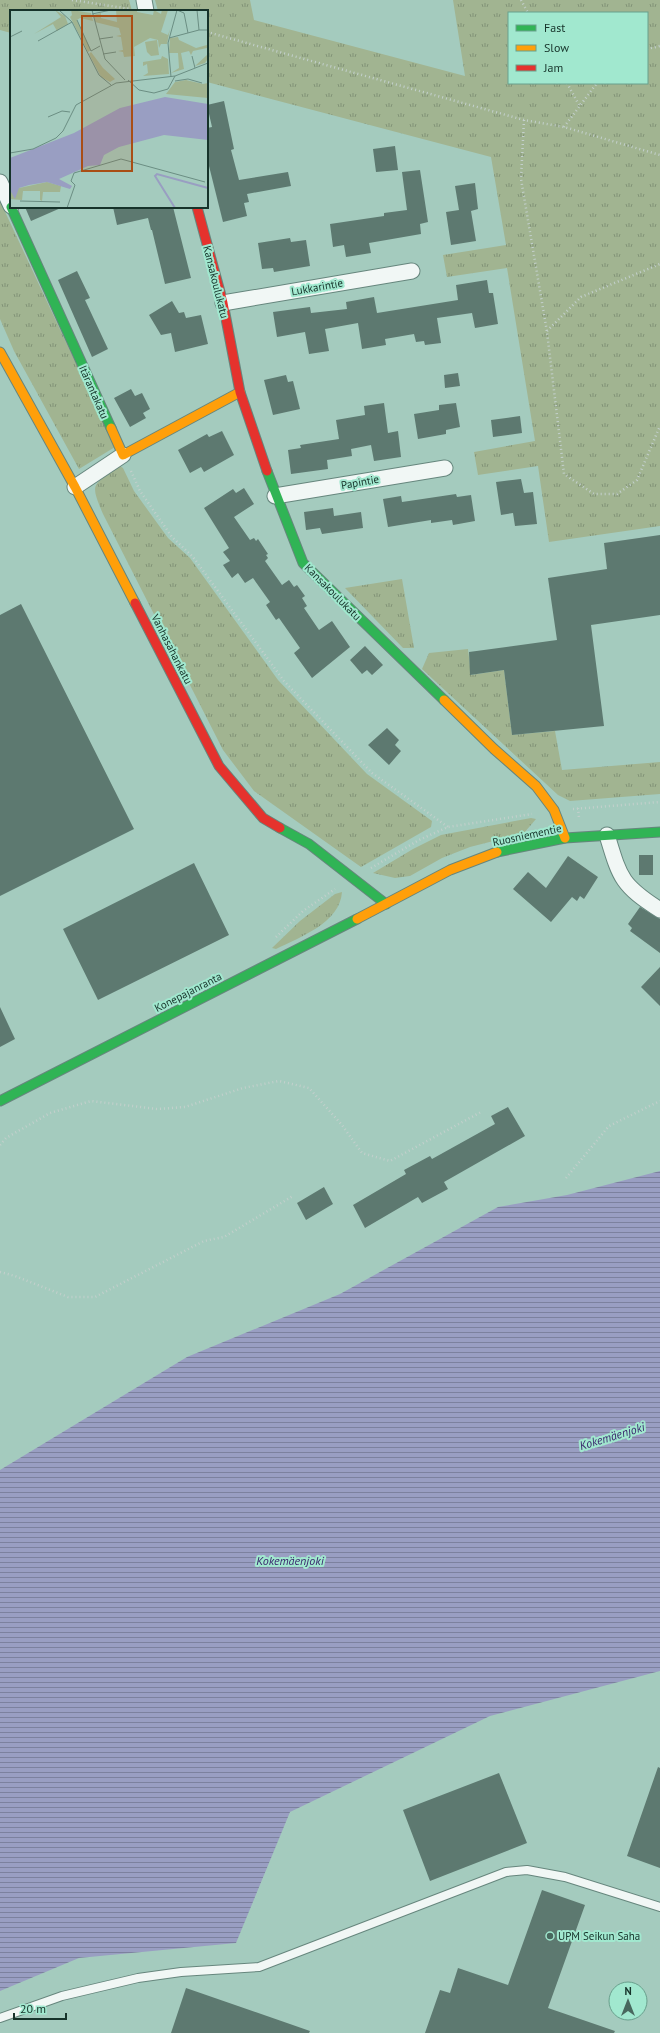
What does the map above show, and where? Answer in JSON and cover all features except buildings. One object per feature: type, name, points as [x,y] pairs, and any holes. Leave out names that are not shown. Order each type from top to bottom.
[{"type":"street","points":[[144,0],[146,10]]},
{"type":"street","name":"Itärantakatu","points":[[0,182],[10,205]]},
{"type":"street","name":"Itärantakatu","points":[[11,208],[123,455]]},
{"type":"street","name":"Kansakoulukatu","points":[[197,208],[223,303],[240,392],[275,496],[303,563],[494,749],[536,786],[554,810],[565,838]]},
{"type":"street","name":"Lukkarintie","points":[[223,303],[412,271]]},
{"type":"street","name":"Vanhasahankatu","points":[[0,352],[75,487],[219,766],[263,818],[309,844],[386,904]]},
{"type":"street","points":[[75,487],[123,455],[240,392]]},
{"type":"street","name":"Papintie","points":[[275,496],[445,468]]},
{"type":"street","name":"Ruosniementie","points":[[386,904],[450,870],[501,851],[565,838],[660,832]]},
{"type":"street","points":[[607,835],[619,873],[629,888],[660,910]]},
{"type":"street","name":"Konepajanranta","points":[[0,1101],[386,904]]},
{"type":"lane","points":[[0,2018],[62,1996],[138,1978],[181,1972],[259,1967],[506,1872],[527,1870],[565,1877],[660,1907]]},
{"type":"path","points":[[72,0],[139,10]]},
{"type":"path","points":[[521,0],[527,12]]},
{"type":"path","points":[[208,32],[524,120],[564,127],[660,154]]},
{"type":"path","points":[[648,49],[660,46]]},
{"type":"path","points":[[568,84],[579,105]]},
{"type":"path","points":[[564,127],[596,84]]},
{"type":"path","points":[[524,120],[521,179],[547,332],[564,474],[594,494],[617,494],[637,480],[660,426]]},
{"type":"path","points":[[547,332],[581,297],[660,264]]},
{"type":"path","points":[[123,455],[140,491],[172,537],[193,557],[284,681],[372,773],[448,827]]},
{"type":"path","points":[[0,1145],[6,1138],[50,1113],[91,1101],[157,1109],[185,1107],[243,1088],[279,1081],[308,1088],[342,1125],[362,1153],[390,1161],[481,1112]]},
{"type":"path","points":[[566,1178],[609,1126],[660,1100]]},
{"type":"path","points":[[0,1272],[15,1276],[68,1297],[95,1298],[204,1242],[224,1237],[293,1196]]},
{"type":"green space","points":[[0,0],[129,0],[132,10],[10,10],[10,33],[0,30]]},
{"type":"green space","points":[[155,0],[250,0],[254,20],[465,76],[453,0],[660,0],[660,526],[549,542],[538,466],[478,475],[474,452],[535,441],[507,268],[447,277],[443,255],[506,245],[491,157],[208,82],[208,10],[158,10]]},
{"type":"green space","points":[[0,201],[115,447],[79,469],[14,351],[0,319]]},
{"type":"green space","points":[[120,466],[123,468],[134,491],[168,538],[190,558],[278,680],[367,774],[432,821],[431,827],[361,867],[254,791],[223,750],[103,514],[96,495],[96,485],[104,477]]},
{"type":"green space","points":[[402,579],[414,648],[403,648],[345,588]]},
{"type":"green space","points":[[468,649],[471,675],[504,670],[512,735],[555,731],[562,770],[660,762],[660,794],[570,801],[558,795],[422,669],[429,653]]},
{"type":"green space","points":[[531,818],[536,819],[524,833],[470,847],[442,858],[410,876],[395,878],[373,873],[413,849],[441,835]]},
{"type":"green space","points":[[342,892],[340,903],[334,912],[317,928],[276,949],[272,948],[300,921],[335,894]]},
{"type":"water","name":"Kokemäenjoki","points":[[660,1171],[660,1671],[490,1716],[290,1812],[236,1943],[79,1958],[0,1991],[0,1470],[187,1357],[340,1294],[498,1207],[567,1195]]},
{"type":"traffic: fast","points":[[11,208],[111,428]]},
{"type":"traffic: fast","points":[[267,471],[303,563],[444,700]]},
{"type":"traffic: fast","points":[[280,828],[309,844],[386,904]]},
{"type":"traffic: fast","points":[[497,852],[565,838],[660,832]]},
{"type":"traffic: fast","points":[[0,1101],[357,919]]},
{"type":"traffic: slow","points":[[0,352],[75,487],[135,603]]},
{"type":"traffic: slow","points":[[111,428],[123,455],[240,392]]},
{"type":"traffic: slow","points":[[444,700],[494,749],[536,786],[554,810],[565,838]]},
{"type":"traffic: slow","points":[[357,919],[450,870],[497,852]]},
{"type":"traffic: jam","points":[[197,208],[223,303],[240,392],[267,471]]},
{"type":"traffic: jam","points":[[135,603],[219,766],[263,818],[280,828]]},
{"type":"place","name":"UPM Seikun Saha","points":[[550,1936]]}]
